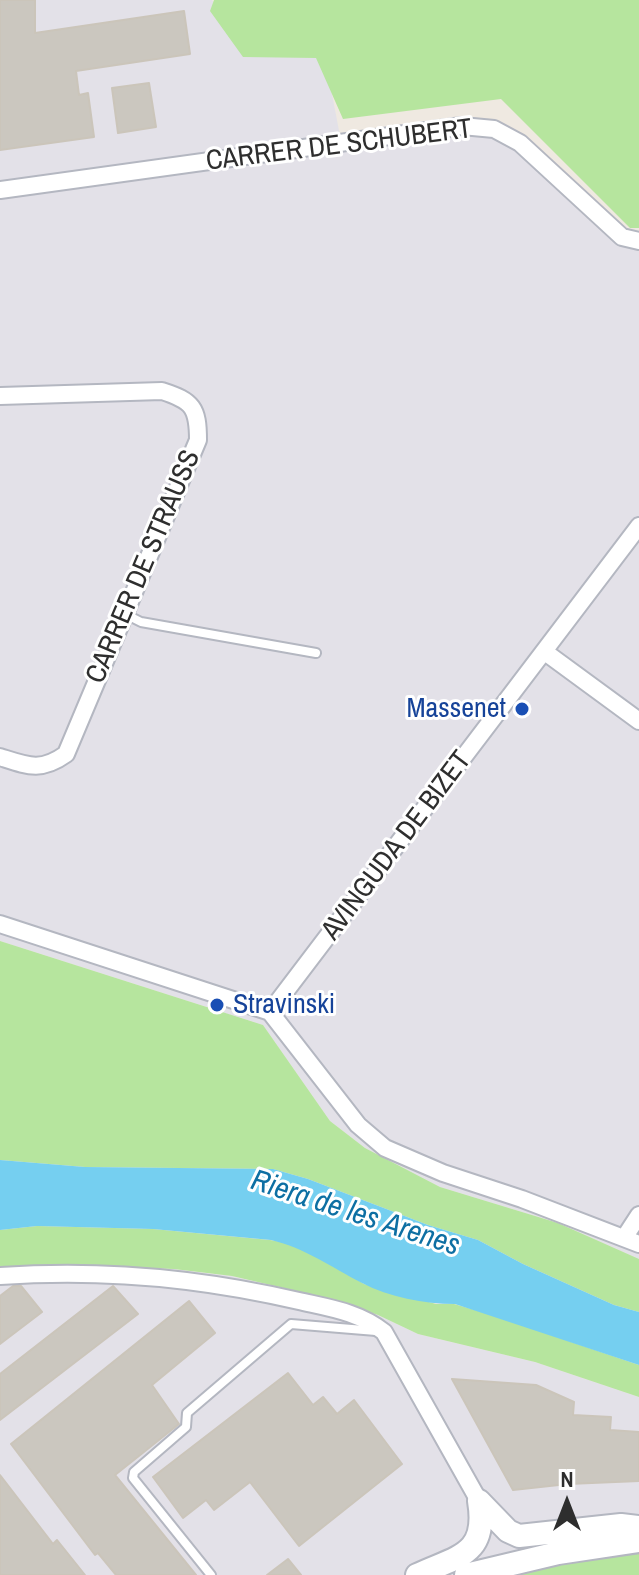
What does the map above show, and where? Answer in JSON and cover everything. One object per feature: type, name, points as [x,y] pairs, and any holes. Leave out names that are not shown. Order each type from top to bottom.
[{"type":"main road","points":[[479,1501],[508,1531],[519,1536],[621,1525],[639,1527]]},
{"type":"main road","points":[[417,1575],[476,1545],[481,1528],[479,1501]]},
{"type":"main road","points":[[466,1575],[558,1553],[639,1541]]},
{"type":"street","name":"CARRER DE SCHUBERT","points":[[0,190],[462,126],[494,129],[520,143],[622,237],[639,241]]},
{"type":"street","name":"CARRER DE STRAUSS","points":[[0,396],[162,391],[184,398],[194,407],[198,440],[66,754],[53,764],[40,767],[0,757]]},
{"type":"street","name":"AVINGUDA DE BIZET","points":[[270,1012],[639,526]]},
{"type":"street","points":[[545,652],[639,721]]},
{"type":"street","points":[[0,924],[270,1012],[358,1125],[385,1148],[443,1173],[522,1199],[631,1241],[639,1215]]},
{"type":"street","points":[[0,1276],[49,1273],[182,1279],[251,1289],[350,1312],[369,1320],[384,1332],[479,1501]]},
{"type":"lane","points":[[125,614],[141,622],[170,628],[316,653]]},
{"type":"lane","points":[[211,1575],[133,1478],[134,1472],[186,1427],[187,1413],[291,1324],[384,1332]]},
{"type":"shaded area","points":[[0,0],[212,0],[245,52],[322,42],[341,141],[494,129],[639,241],[639,1259],[558,1223],[440,1187],[365,1148],[330,1121],[263,1025],[0,941]]},
{"type":"shaded area","points":[[174,1269],[232,1276],[331,1299],[378,1315],[418,1334],[535,1362],[639,1397],[639,1541],[466,1575],[0,1575],[0,1270]]},
{"type":"green space","points":[[214,0],[639,0],[639,228],[630,228],[501,99],[343,119],[316,58],[243,57],[210,11]]},
{"type":"green space","points":[[0,941],[263,1025],[330,1121],[365,1148],[440,1187],[558,1223],[639,1259],[639,1312],[614,1305],[478,1240],[273,1169],[85,1167],[0,1160]]},
{"type":"green space","points":[[37,1226],[153,1229],[287,1243],[324,1259],[364,1284],[436,1304],[454,1304],[489,1314],[639,1365],[639,1397],[535,1362],[418,1334],[378,1315],[331,1299],[232,1276],[174,1269],[118,1267],[0,1270],[0,1230]]},
{"type":"green space","points":[[639,1549],[639,1575],[508,1575],[559,1560]]},
{"type":"water","name":"Riera de les Arenes","points":[[0,1160],[85,1167],[273,1169],[308,1179],[428,1225],[478,1240],[614,1305],[639,1312],[639,1365],[455,1304],[395,1296],[362,1283],[307,1253],[271,1240],[153,1229],[37,1226],[0,1230]]},
{"type":"building","points":[[0,0],[35,0],[35,33],[184,11],[190,54],[76,71],[79,95],[88,93],[94,137],[0,150]]},
{"type":"building","points":[[149,83],[156,127],[118,133],[112,88]]},
{"type":"building","points":[[13,1286],[21,1286],[42,1312],[0,1344],[0,1296]]},
{"type":"building","points":[[113,1286],[138,1314],[0,1420],[0,1374]]},
{"type":"building","points":[[189,1301],[215,1333],[152,1385],[179,1424],[115,1475],[196,1575],[116,1575],[98,1553],[95,1555],[11,1444]]},
{"type":"building","points":[[288,1373],[313,1405],[323,1397],[337,1414],[354,1400],[402,1464],[299,1546],[250,1482],[214,1510],[206,1500],[183,1518],[153,1477]]},
{"type":"building","points":[[452,1379],[536,1385],[574,1402],[573,1415],[611,1417],[610,1430],[639,1432],[639,1481],[513,1490]]},
{"type":"building","points":[[0,1475],[53,1544],[57,1540],[85,1575],[0,1575]]},
{"type":"building","points":[[288,1559],[301,1575],[267,1575]]},
{"type":"place","name":"Massenet","points":[[522,709]]},
{"type":"place","name":"Stravinski","points":[[217,1005]]}]
